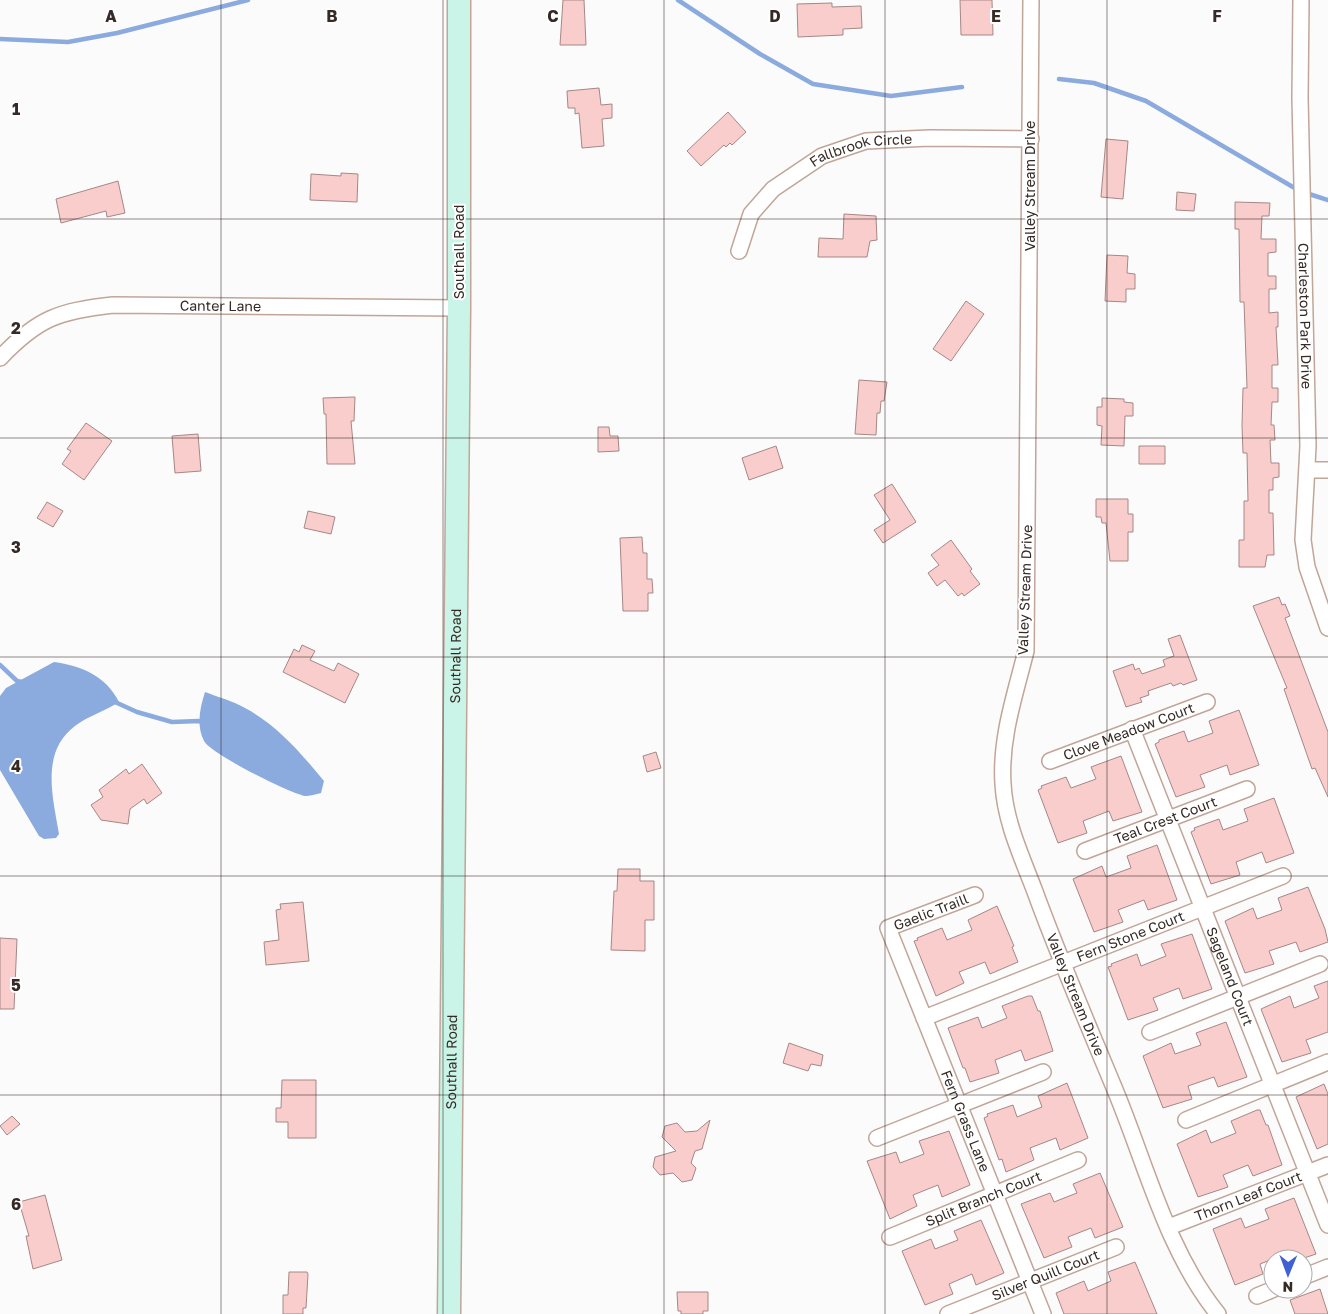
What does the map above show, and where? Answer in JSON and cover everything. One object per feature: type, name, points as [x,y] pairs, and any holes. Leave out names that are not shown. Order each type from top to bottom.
[{"type":"street","name":"Southall Road","points":[[449,1314],[459,308],[459,0]]},
{"type":"street","name":"Valley Stream Drive","points":[[1031,0],[1026,651],[1010,710],[1003,784],[1008,820],[1063,963],[1187,1267],[1218,1314]]},
{"type":"street","name":"Charleston Park Drive","points":[[1300,0],[1300,98],[1304,198],[1308,470],[1304,502],[1303,540],[1307,567],[1328,628]]},
{"type":"street","name":"Fallbrook Circle","points":[[739,251],[751,214],[773,189],[822,156],[866,141],[929,138],[1031,139]]},
{"type":"street","name":"Canter Lane","points":[[0,358],[20,337],[47,318],[74,310],[113,305],[459,308]]},
{"type":"street","points":[[1308,470],[1328,470]]},
{"type":"street","name":"Clove Meadow Court","points":[[1050,761],[1207,702]]},
{"type":"street","name":"Sageland Court","points":[[1132,729],[1328,1225]]},
{"type":"street","name":"Teal Crest Court","points":[[1085,851],[1247,789]]},
{"type":"street","name":"Fern Stone Court","points":[[924,1018],[1282,876]]},
{"type":"street","name":"Gaelic Traill","points":[[888,928],[975,896]]},
{"type":"street","name":"Fern Grass Lane","points":[[888,928],[1044,1314]]},
{"type":"street","points":[[1150,1032],[1238,995],[1320,964]]},
{"type":"street","points":[[1186,1120],[1328,1062]]},
{"type":"street","points":[[877,1138],[1043,1072]]},
{"type":"street","name":"Split Branch Court","points":[[890,1237],[1078,1160]]},
{"type":"street","name":"Thorn Leaf Court","points":[[1170,1227],[1328,1165]]},
{"type":"street","name":"Silver Quill Court","points":[[948,1314],[1116,1247]]},
{"type":"street","points":[[1313,1273],[1328,1267]]},
{"type":"street","points":[[1257,1296],[1263,1294]]},
{"type":"water","points":[[54,662],[74,666],[92,674],[107,685],[119,702],[75,726],[64,737],[57,749],[53,762],[52,791],[59,834],[56,838],[44,839],[39,836],[0,770],[0,696],[6,688]]},
{"type":"water","points":[[205,692],[230,701],[257,715],[278,731],[324,781],[321,793],[305,796],[283,788],[220,755],[210,747],[204,741],[199,723]]},
{"type":"building","points":[[563,0],[584,0],[586,45],[560,45]]},
{"type":"building","points":[[960,0],[992,0],[993,35],[961,35]]},
{"type":"building","points":[[832,3],[832,7],[861,6],[862,28],[843,29],[843,35],[798,37],[797,4]]},
{"type":"building","points":[[599,88],[601,105],[612,104],[612,118],[602,119],[604,146],[582,148],[579,113],[575,114],[575,108],[568,108],[567,91]]},
{"type":"building","points":[[728,112],[746,132],[732,145],[730,143],[726,147],[724,145],[701,166],[687,151]]},
{"type":"building","points":[[1106,139],[1128,141],[1123,199],[1101,197]]},
{"type":"building","points":[[341,173],[358,174],[357,202],[310,200],[311,174],[341,176]]},
{"type":"building","points":[[118,181],[125,213],[107,217],[106,211],[61,223],[56,199]]},
{"type":"building","points":[[1177,192],[1196,194],[1194,211],[1176,210]]},
{"type":"building","points":[[1235,202],[1270,203],[1269,216],[1262,216],[1261,239],[1276,239],[1276,252],[1268,253],[1268,276],[1276,276],[1276,289],[1269,289],[1269,313],[1278,312],[1278,327],[1276,327],[1278,365],[1272,365],[1272,388],[1278,388],[1278,402],[1272,402],[1271,425],[1274,425],[1275,440],[1270,440],[1271,463],[1279,463],[1279,477],[1273,478],[1273,490],[1269,490],[1269,513],[1273,513],[1274,555],[1267,555],[1265,567],[1239,567],[1239,540],[1244,540],[1244,501],[1248,501],[1247,453],[1243,453],[1242,426],[1243,388],[1247,388],[1244,302],[1240,302],[1239,229],[1235,229]]},
{"type":"building","points":[[844,214],[876,216],[877,240],[870,241],[867,257],[818,257],[819,238],[843,239]]},
{"type":"building","points":[[1107,255],[1128,256],[1127,273],[1135,274],[1135,289],[1126,289],[1126,302],[1105,301]]},
{"type":"building","points":[[966,301],[984,314],[951,361],[933,349]]},
{"type":"building","points":[[859,380],[887,382],[884,401],[881,401],[880,413],[877,413],[876,435],[855,434]]},
{"type":"building","points":[[355,397],[354,421],[351,421],[355,464],[327,464],[326,414],[324,414],[323,398]]},
{"type":"building","points":[[1102,398],[1124,399],[1124,402],[1133,403],[1133,416],[1125,416],[1124,446],[1101,445],[1102,426],[1097,425],[1097,407],[1102,407]]},
{"type":"building","points":[[86,423],[112,441],[84,480],[62,464],[71,451],[67,449]]},
{"type":"building","points":[[598,427],[609,427],[610,436],[618,436],[619,451],[598,452]]},
{"type":"building","points":[[198,434],[201,471],[175,473],[172,436]]},
{"type":"building","points":[[776,446],[783,468],[749,480],[742,458]]},
{"type":"building","points":[[1139,446],[1165,446],[1165,464],[1139,464]]},
{"type":"building","points":[[892,484],[916,522],[883,543],[874,530],[890,520],[874,495]]},
{"type":"building","points":[[1096,499],[1128,499],[1128,514],[1133,514],[1133,532],[1128,532],[1128,561],[1110,561],[1106,523],[1102,523],[1101,517],[1096,517]]},
{"type":"building","points":[[47,502],[63,511],[53,527],[37,518]]},
{"type":"building","points":[[308,511],[335,517],[331,534],[304,528]]},
{"type":"building","points":[[642,537],[643,553],[647,553],[647,579],[652,579],[653,593],[648,593],[648,611],[623,611],[620,538]]},
{"type":"building","points":[[951,540],[972,569],[970,571],[980,584],[964,596],[962,593],[958,596],[945,580],[937,586],[928,573],[939,565],[931,555]]},
{"type":"building","points":[[1279,597],[1282,605],[1285,604],[1290,616],[1285,618],[1328,732],[1328,797],[1315,768],[1312,769],[1284,689],[1287,688],[1253,606]]},
{"type":"building","points":[[1180,635],[1197,680],[1183,685],[1181,683],[1173,686],[1171,683],[1148,691],[1149,695],[1140,698],[1142,702],[1126,707],[1113,671],[1133,664],[1135,670],[1139,668],[1142,674],[1165,666],[1163,660],[1174,656],[1168,639]]},
{"type":"building","points":[[302,645],[315,651],[310,660],[334,671],[338,663],[359,674],[345,703],[283,672],[294,649],[299,652]]},
{"type":"building","points":[[1239,710],[1259,765],[1230,775],[1227,765],[1200,775],[1205,787],[1176,797],[1155,744],[1159,740],[1184,731],[1188,742],[1213,733],[1209,721]]},
{"type":"building","points":[[656,752],[661,768],[647,772],[643,756]]},
{"type":"building","points":[[1121,756],[1142,812],[1113,821],[1109,811],[1083,821],[1087,833],[1058,843],[1038,790],[1042,788],[1041,786],[1066,777],[1071,788],[1096,779],[1091,767]]},
{"type":"building","points":[[142,764],[162,793],[147,804],[144,799],[130,809],[128,824],[101,820],[91,805],[103,797],[99,790],[126,769],[129,774]]},
{"type":"building","points":[[1274,798],[1294,853],[1266,863],[1262,852],[1236,862],[1240,875],[1211,884],[1191,832],[1195,830],[1194,828],[1219,819],[1223,830],[1248,821],[1244,809]]},
{"type":"building","points":[[1157,845],[1177,900],[1148,910],[1144,900],[1118,910],[1123,922],[1094,932],[1073,879],[1102,866],[1106,877],[1131,868],[1127,856]]},
{"type":"building","points":[[618,869],[640,869],[640,881],[654,881],[654,920],[645,920],[645,951],[611,950],[614,891],[617,891]]},
{"type":"building","points":[[1308,887],[1325,929],[1328,942],[1300,952],[1296,942],[1269,951],[1274,964],[1245,973],[1225,921],[1253,908],[1257,919],[1282,910],[1278,898]]},
{"type":"building","points":[[303,902],[309,961],[266,965],[264,942],[279,940],[276,910],[281,909],[280,904]]},
{"type":"building","points":[[997,906],[1014,946],[1012,947],[1018,962],[990,974],[985,962],[959,972],[964,983],[936,996],[914,941],[942,928],[947,940],[972,930],[968,920]]},
{"type":"building","points":[[1192,934],[1212,989],[1183,999],[1179,988],[1153,998],[1158,1010],[1128,1020],[1108,967],[1112,966],[1111,964],[1137,954],[1141,966],[1166,956],[1161,944]]},
{"type":"building","points":[[0,938],[17,939],[14,1009],[0,1009]]},
{"type":"building","points":[[1328,981],[1328,1032],[1306,1040],[1311,1053],[1282,1062],[1261,1009],[1290,996],[1294,1008],[1319,998],[1314,986]]},
{"type":"building","points":[[1032,996],[1038,1011],[1040,1011],[1053,1051],[1025,1061],[1021,1050],[995,1060],[999,1073],[970,1082],[948,1028],[978,1017],[982,1028],[1007,1018],[1002,1006]]},
{"type":"building","points":[[1226,1022],[1247,1077],[1218,1087],[1214,1077],[1188,1086],[1192,1099],[1163,1108],[1143,1056],[1171,1043],[1175,1054],[1201,1045],[1196,1033]]},
{"type":"building","points":[[789,1043],[823,1055],[821,1066],[811,1064],[808,1071],[783,1063]]},
{"type":"building","points":[[282,1080],[316,1080],[316,1138],[288,1138],[288,1122],[276,1122],[276,1108],[281,1108]]},
{"type":"building","points":[[1067,1083],[1088,1138],[1060,1150],[1056,1138],[1030,1148],[1034,1160],[1006,1172],[1002,1159],[999,1160],[984,1118],[988,1116],[987,1114],[1013,1105],[1017,1117],[1042,1107],[1038,1096]]},
{"type":"building","points":[[1324,1084],[1328,1094],[1328,1144],[1317,1149],[1296,1097]]},
{"type":"building","points":[[1260,1110],[1266,1125],[1268,1125],[1282,1165],[1253,1176],[1248,1165],[1223,1175],[1228,1187],[1198,1197],[1177,1144],[1206,1130],[1211,1143],[1236,1133],[1231,1121]]},
{"type":"building","points":[[12,1116],[20,1124],[7,1135],[0,1126]]},
{"type":"building","points":[[710,1120],[702,1149],[695,1151],[691,1163],[696,1168],[692,1180],[682,1182],[673,1173],[660,1175],[653,1167],[655,1157],[676,1151],[662,1137],[665,1126],[677,1123],[685,1132],[697,1131]]},
{"type":"building","points":[[949,1131],[970,1185],[942,1197],[938,1185],[913,1195],[917,1206],[890,1219],[867,1161],[896,1152],[900,1163],[924,1154],[919,1141]]},
{"type":"building","points":[[1100,1173],[1123,1227],[1095,1238],[1091,1228],[1068,1237],[1072,1247],[1044,1258],[1021,1204],[1050,1193],[1054,1202],[1077,1193],[1073,1184]]},
{"type":"building","points":[[45,1195],[62,1260],[33,1269],[26,1236],[29,1236],[19,1202]]},
{"type":"building","points":[[1294,1198],[1316,1254],[1313,1255],[1313,1249],[1263,1249],[1263,1263],[1260,1264],[1263,1274],[1235,1285],[1213,1229],[1241,1218],[1245,1228],[1269,1219],[1265,1209]]},
{"type":"building","points":[[981,1220],[1004,1273],[976,1285],[972,1274],[949,1284],[953,1294],[925,1305],[902,1251],[931,1239],[935,1249],[958,1240],[954,1231]]},
{"type":"building","points":[[1135,1262],[1157,1314],[1064,1314],[1056,1293],[1084,1281],[1088,1291],[1111,1281],[1108,1272]]},
{"type":"building","points":[[289,1272],[307,1272],[308,1274],[306,1308],[303,1308],[303,1314],[283,1314],[283,1295],[288,1295]]},
{"type":"building","points":[[1320,1289],[1328,1314],[1295,1314],[1290,1300],[1313,1299],[1313,1292]]},
{"type":"building","points":[[677,1292],[708,1292],[708,1311],[703,1311],[703,1314],[681,1314],[681,1311],[678,1311]]},
{"type":"waterway","points":[[0,39],[68,42],[117,33],[248,0]]},
{"type":"waterway","points":[[678,0],[760,54],[813,84],[891,96],[962,87]]},
{"type":"waterway","points":[[1059,79],[1094,83],[1146,101],[1298,190]]},
{"type":"waterway","points":[[1306,193],[1328,200]]},
{"type":"waterway","points":[[0,665],[17,681],[22,682]]},
{"type":"waterway","points":[[115,702],[137,712],[172,722],[199,721],[203,723]]}]
